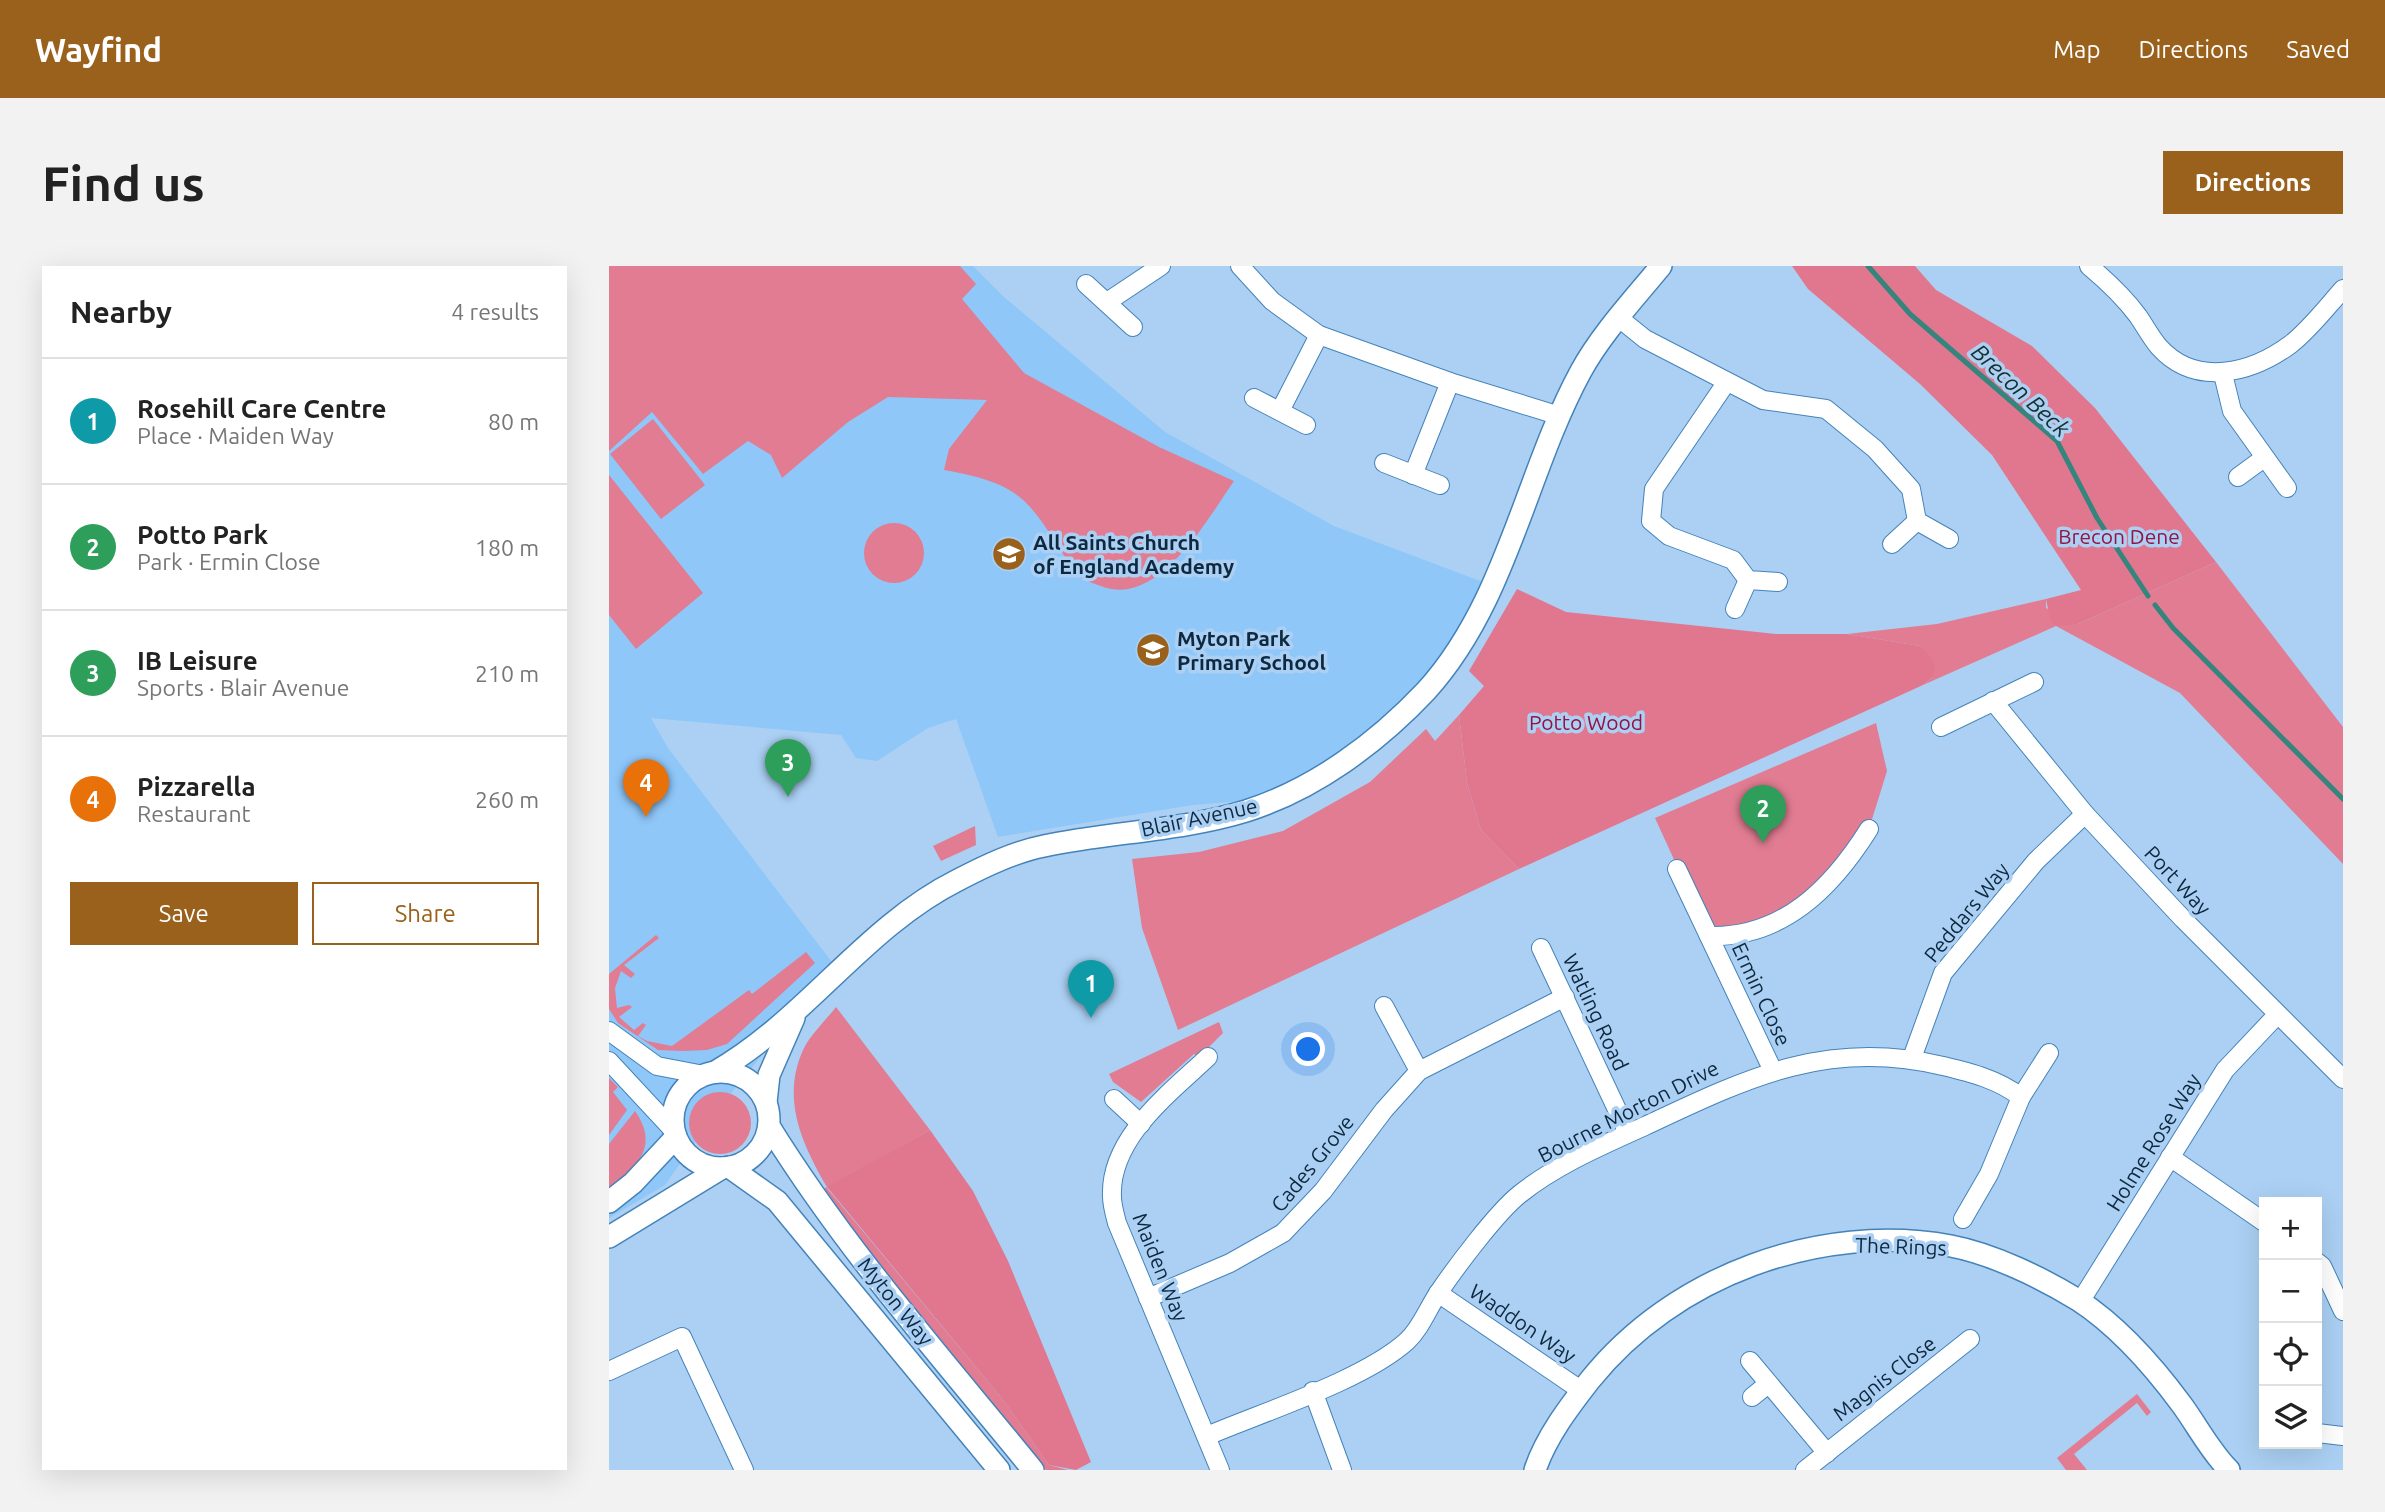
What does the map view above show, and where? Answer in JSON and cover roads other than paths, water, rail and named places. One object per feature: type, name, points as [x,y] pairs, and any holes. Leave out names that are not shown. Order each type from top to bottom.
[{"type":"street","points":[[1107,302],[1161,266]]},
{"type":"street","points":[[1240,266],[1272,302],[1319,335],[1450,382],[1560,415]]},
{"type":"street","name":"Blair Avenue","points":[[710,1073],[741,1057],[796,1013],[856,953],[905,913],[954,882],[995,862],[1040,846],[1246,811],[1306,785],[1356,754],[1390,727],[1428,688],[1458,649],[1494,579],[1560,415],[1582,369],[1661,266]]},
{"type":"street","points":[[2090,266],[2120,295],[2159,347],[2180,363],[2202,372],[2223,374],[2246,368],[2291,343],[2343,289]]},
{"type":"street","points":[[1086,284],[1133,327]]},
{"type":"street","points":[[1619,318],[1645,339],[1763,400],[1826,409],[1875,449],[1911,489],[1917,521]]},
{"type":"street","points":[[1280,411],[1319,335]]},
{"type":"street","points":[[2223,374],[2232,411],[2287,488]]},
{"type":"street","points":[[1413,475],[1450,382]]},
{"type":"street","points":[[1726,383],[1654,489],[1651,521],[1669,536],[1733,560],[1748,580],[1778,582]]},
{"type":"street","points":[[1254,398],[1305,425]]},
{"type":"street","points":[[2238,477],[2264,458]]},
{"type":"street","points":[[1384,463],[1440,485]]},
{"type":"street","points":[[1917,521],[1949,539]]},
{"type":"street","points":[[1892,544],[1917,521]]},
{"type":"street","points":[[1735,609],[1748,580]]},
{"type":"street","points":[[1941,727],[2034,682]]},
{"type":"street","name":"Port Way","points":[[1993,701],[2085,814],[2277,1015],[2343,1079]]},
{"type":"street","name":"Peddars Way","points":[[1912,1058],[1943,973],[2036,861],[2085,814]]},
{"type":"street","name":"Ermin Close","points":[[1709,936],[1739,936],[1789,914],[1824,890],[1868,829]]},
{"type":"street","name":"Ermin Close","points":[[1677,869],[1773,1071]]},
{"type":"street","name":"Watling Road","points":[[1541,948],[1628,1133]]},
{"type":"street","name":"Cades Grove","points":[[1148,1298],[1230,1263],[1283,1233],[1323,1191],[1419,1071],[1565,997]]},
{"type":"street","points":[[1384,1006],[1419,1071]]},
{"type":"street","name":"Blair Avenue","points":[[766,1102],[769,1074],[796,1013]]},
{"type":"street","name":"Holme Rose Way","points":[[2080,1302],[2225,1070],[2277,1015]]},
{"type":"street","points":[[609,1031],[657,1066],[739,1075],[751,1082],[766,1102],[769,1126],[763,1142],[753,1155],[609,1237]]},
{"type":"street","points":[[1963,1219],[1989,1174],[2021,1097],[2049,1053]]},
{"type":"street","name":"Maiden Way","points":[[1208,1057],[1141,1124],[1121,1154],[1112,1196],[1117,1223],[1220,1470]]},
{"type":"street","name":"Bourne Morton Drive","points":[[1207,1436],[1381,1360],[1409,1340],[1438,1293],[1518,1195],[1559,1169],[1628,1133],[1737,1082],[1834,1057],[1912,1058],[2000,1082],[2021,1097]]},
{"type":"street","points":[[609,1061],[675,1134],[687,1154],[697,1162],[726,1168]]},
{"type":"street","points":[[609,1202],[633,1183],[675,1134],[675,1104],[682,1091],[710,1073]]},
{"type":"street","points":[[1114,1099],[1141,1124]]},
{"type":"street","name":"Myton Way","points":[[769,1126],[793,1166],[875,1275],[1033,1470]]},
{"type":"street","points":[[2170,1157],[2259,1219]]},
{"type":"street","name":"Myton Way","points":[[726,1168],[777,1201],[999,1470]]},
{"type":"street","name":"The Rings","points":[[1535,1470],[1539,1456],[1582,1391],[1612,1352],[1661,1312],[1712,1282],[1761,1262],[1815,1248],[1873,1240],[1952,1246],[2027,1272],[2080,1302],[2141,1354],[2229,1470]]},
{"type":"street","points":[[2322,1266],[2343,1311]]},
{"type":"street","name":"Waddon Way","points":[[1438,1293],[1582,1391]]},
{"type":"street","points":[[609,1371],[682,1337],[744,1470]]},
{"type":"street","name":"Magnis Close","points":[[1805,1470],[1970,1339]]},
{"type":"street","name":"Magnis Close","points":[[1750,1361],[1826,1453]]},
{"type":"street","points":[[1752,1397],[1768,1384]]},
{"type":"street","points":[[1313,1391],[1342,1470]]},
{"type":"street","points":[[2322,1434],[2343,1436]]},
{"type":"waterway","name":"Brecon Beck","points":[[1868,266],[1910,314],[2057,441],[2097,518],[2148,596]]},
{"type":"waterway","name":"Brecon Beck","points":[[2155,605],[2173,628],[2343,799]]},
{"type":"place","name":"All Saints Church of England Academy","points":[[1009,554]]},
{"type":"place","name":"Myton Park Primary School","points":[[1153,650]]},
{"type":"place","name":"IB Leisure","points":[[788,797]]},
{"type":"place","name":"Pizzarella","points":[[646,817]]},
{"type":"place","name":"Potto Park","points":[[1763,843]]},
{"type":"place","name":"Rosehill Care Centre","points":[[1091,1018]]},
{"type":"park label","name":"Brecon Dene","points":[[2119,536]]},
{"type":"park label","name":"Potto Wood","points":[[1586,722]]}]
